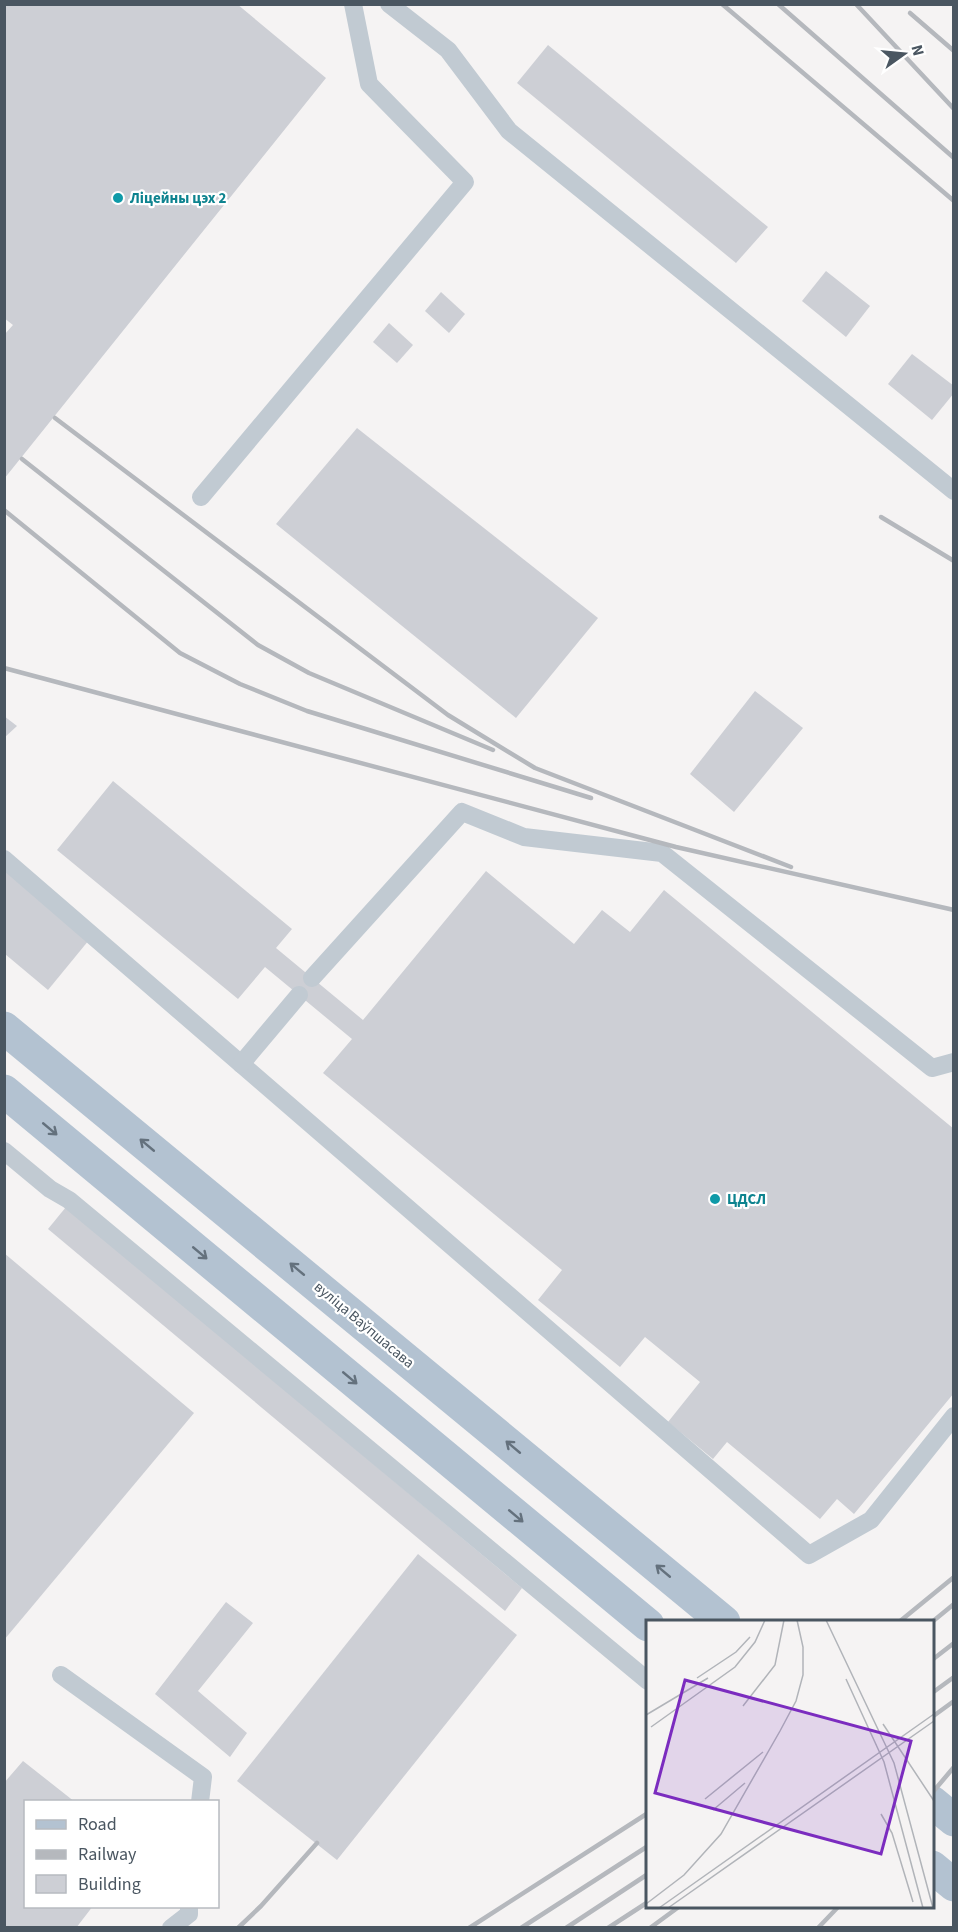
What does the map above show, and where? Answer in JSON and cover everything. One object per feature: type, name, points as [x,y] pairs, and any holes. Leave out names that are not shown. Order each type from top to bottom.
[{"type":"main road","name":"вуліца Ваўпшасава","points":[[4,1028],[716,1615]]},
{"type":"main road","points":[[4,1091],[646,1623]]},
{"type":"main road","points":[[934,1803],[954,1820]]},
{"type":"main road","points":[[934,1868],[954,1885]]},
{"type":"lane","points":[[201,497],[465,182],[369,84],[353,4]]},
{"type":"lane","points":[[389,4],[448,50],[509,131],[954,491]]},
{"type":"lane","points":[[312,978],[462,812],[524,837],[662,853],[932,1068],[954,1062]]},
{"type":"lane","points":[[4,859],[809,1556],[871,1520],[954,1416]]},
{"type":"lane","points":[[241,1064],[299,996]]},
{"type":"lane","points":[[4,1151],[50,1189],[69,1200],[646,1679]]},
{"type":"lane","points":[[61,1675],[203,1777],[200,1800]]},
{"type":"lane","points":[[171,1928],[189,1914],[189,1908]]},
{"type":"building","name":"Ліцейны цэх 2","points":[[4,4],[237,4],[326,78],[4,479],[4,335],[13,325],[4,318]]},
{"type":"building","points":[[548,45],[768,227],[736,263],[517,83]]},
{"type":"building","points":[[826,271],[870,306],[846,337],[802,301]]},
{"type":"building","points":[[441,292],[465,314],[449,333],[425,311]]},
{"type":"building","points":[[389,323],[413,345],[397,363],[373,342]]},
{"type":"building","points":[[912,354],[954,386],[954,393],[932,420],[888,384]]},
{"type":"building","points":[[357,428],[598,618],[516,718],[276,524]]},
{"type":"building","points":[[755,691],[803,728],[734,812],[690,774]]},
{"type":"building","points":[[4,716],[17,726],[4,738]]},
{"type":"building","name":"ЦДСЛ","points":[[113,781],[292,929],[276,948],[363,1020],[486,871],[574,944],[602,910],[630,932],[664,890],[954,1129],[954,1393],[854,1514],[837,1499],[820,1519],[727,1442],[713,1459],[668,1422],[700,1382],[645,1337],[620,1367],[538,1300],[562,1270],[323,1073],[352,1039],[265,967],[238,999],[57,850]]},
{"type":"building","points":[[5,870],[89,940],[48,990],[5,954]]},
{"type":"building","points":[[66,1207],[522,1588],[505,1611],[48,1229]]},
{"type":"building","points":[[4,1253],[194,1413],[4,1640]]},
{"type":"building","points":[[418,1554],[517,1635],[337,1860],[237,1781]]},
{"type":"building","points":[[226,1602],[253,1623],[198,1691],[247,1733],[230,1757],[155,1694]]},
{"type":"building","points":[[23,1761],[72,1800],[24,1800],[24,1908],[91,1908],[76,1928],[4,1928],[4,1783]]},
{"type":"railway","points":[[722,4],[954,201]]},
{"type":"railway","points":[[778,4],[954,158]]},
{"type":"railway","points":[[856,4],[954,109]]},
{"type":"railway","points":[[910,13],[954,51]]},
{"type":"railway","points":[[55,418],[448,715],[535,768],[791,867]]},
{"type":"railway","points":[[22,459],[258,645],[309,673],[493,750]]},
{"type":"railway","points":[[4,510],[180,653],[240,684],[307,711],[591,798]]},
{"type":"railway","points":[[881,517],[954,561]]},
{"type":"railway","points":[[4,668],[676,847],[954,910]]},
{"type":"railway","points":[[901,1620],[954,1577]]},
{"type":"railway","points":[[934,1620],[954,1604]]},
{"type":"railway","points":[[934,1658],[954,1643]]},
{"type":"railway","points":[[934,1692],[954,1677]]},
{"type":"railway","points":[[934,1716],[954,1701]]},
{"type":"railway","points":[[934,1791],[954,1767]]},
{"type":"railway","points":[[469,1928],[646,1814]]},
{"type":"railway","points":[[238,1928],[261,1906],[317,1843]]},
{"type":"railway","points":[[521,1928],[646,1847]]},
{"type":"railway","points":[[566,1928],[646,1875]]},
{"type":"railway","points":[[608,1928],[646,1903]]},
{"type":"railway","points":[[650,1928],[677,1908]]},
{"type":"railway","points":[[818,1928],[837,1908]]},
{"type":"place","name":"Ліцейны цэх 2","points":[[118,198]]},
{"type":"place","name":"ЦДСЛ","points":[[715,1199]]}]
